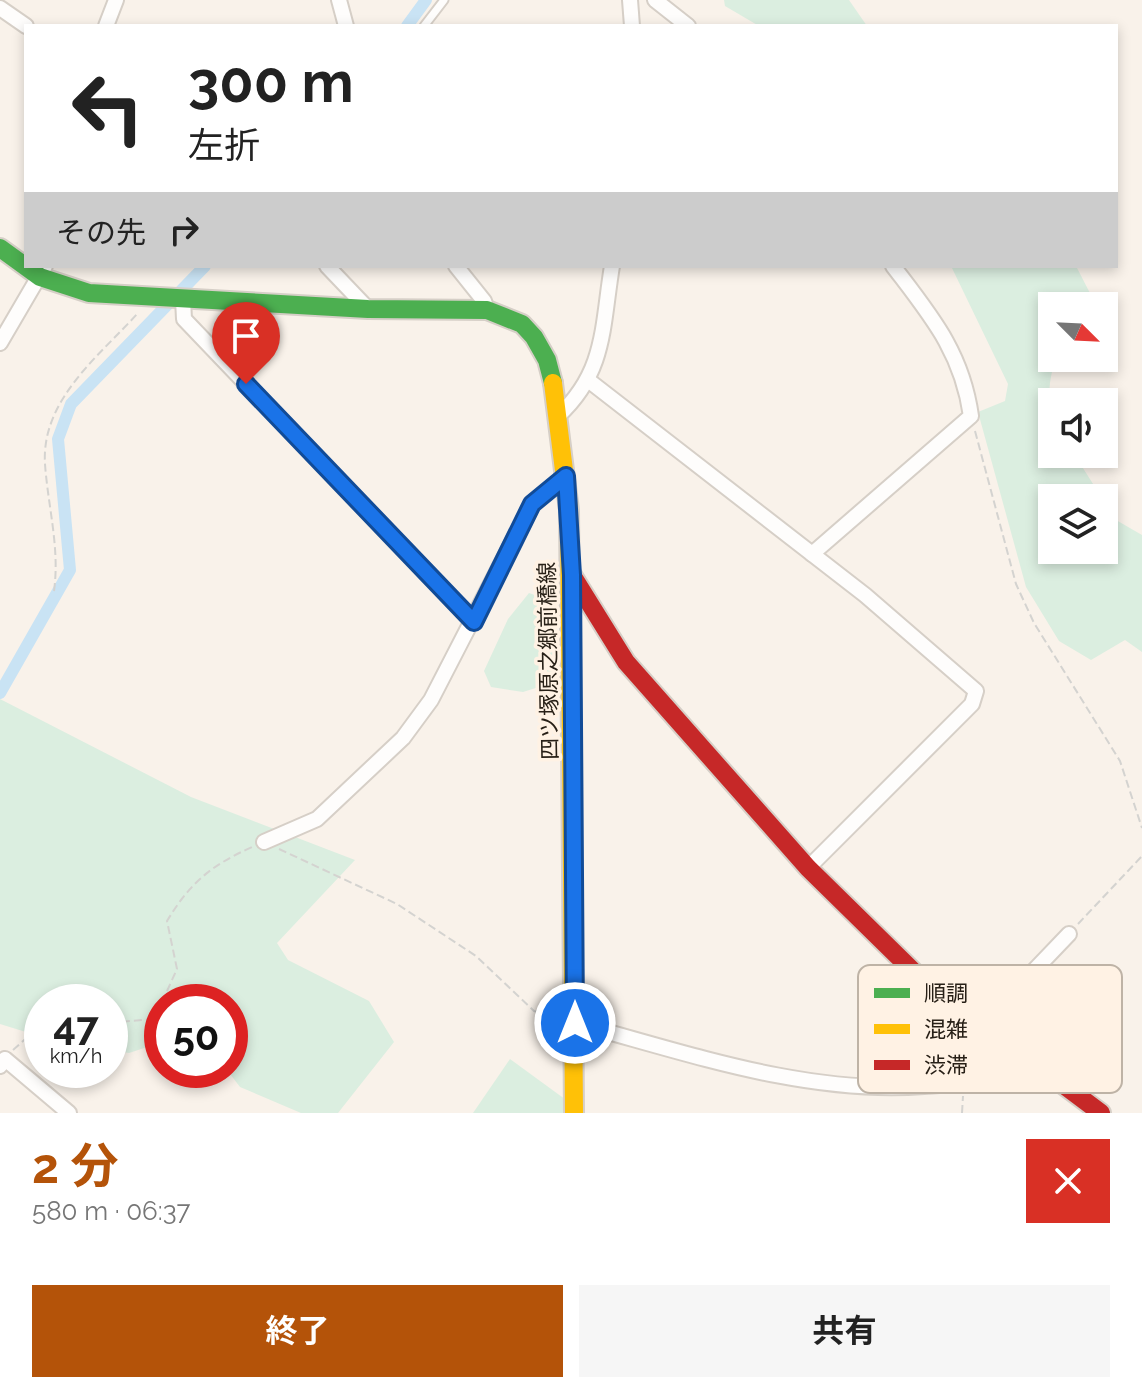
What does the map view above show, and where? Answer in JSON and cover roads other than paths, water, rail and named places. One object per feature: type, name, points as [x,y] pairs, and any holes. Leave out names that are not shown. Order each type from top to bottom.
[{"type":"main road","name":"四ツ塚原之郷前橋線","points":[[0,248],[24,261]]},
{"type":"main road","name":"四ツ塚原之郷前橋線","points":[[43,272],[89,293],[368,309],[487,310],[522,324],[534,337],[547,360],[558,416],[566,476],[572,575],[574,1113]]},
{"type":"main road","points":[[572,575],[626,662],[808,868],[907,965]]},
{"type":"main road","points":[[1075,1093],[1101,1113]]},
{"type":"street","points":[[107,24],[116,0]]},
{"type":"street","points":[[339,0],[345,24]]},
{"type":"street","points":[[630,0],[632,24]]},
{"type":"street","points":[[655,0],[685,24]]},
{"type":"street","points":[[0,8],[24,25]]},
{"type":"street","points":[[329,268],[368,309]]},
{"type":"street","points":[[458,268],[484,301],[487,310]]},
{"type":"street","points":[[558,416],[577,399],[600,351],[612,268]]},
{"type":"street","points":[[812,554],[971,416],[967,384],[954,352],[933,317],[895,268]]},
{"type":"street","points":[[0,343],[43,272]]},
{"type":"street","points":[[169,298],[184,319],[474,622]]},
{"type":"street","points":[[588,380],[812,554],[976,691],[972,704],[808,868]]},
{"type":"street","points":[[264,842],[317,819],[403,738],[431,700],[474,622],[532,504],[566,476]]},
{"type":"street","points":[[1039,965],[1069,934]]},
{"type":"street","points":[[575,1023],[749,1069],[823,1084],[858,1086]]},
{"type":"street","points":[[2,1062],[69,1113]]},
{"type":"lane","points":[[426,24],[444,0]]},
{"type":"waterway","points":[[408,24],[426,0]]},
{"type":"waterway","points":[[0,693],[70,570],[58,439],[71,404],[203,268]]}]
